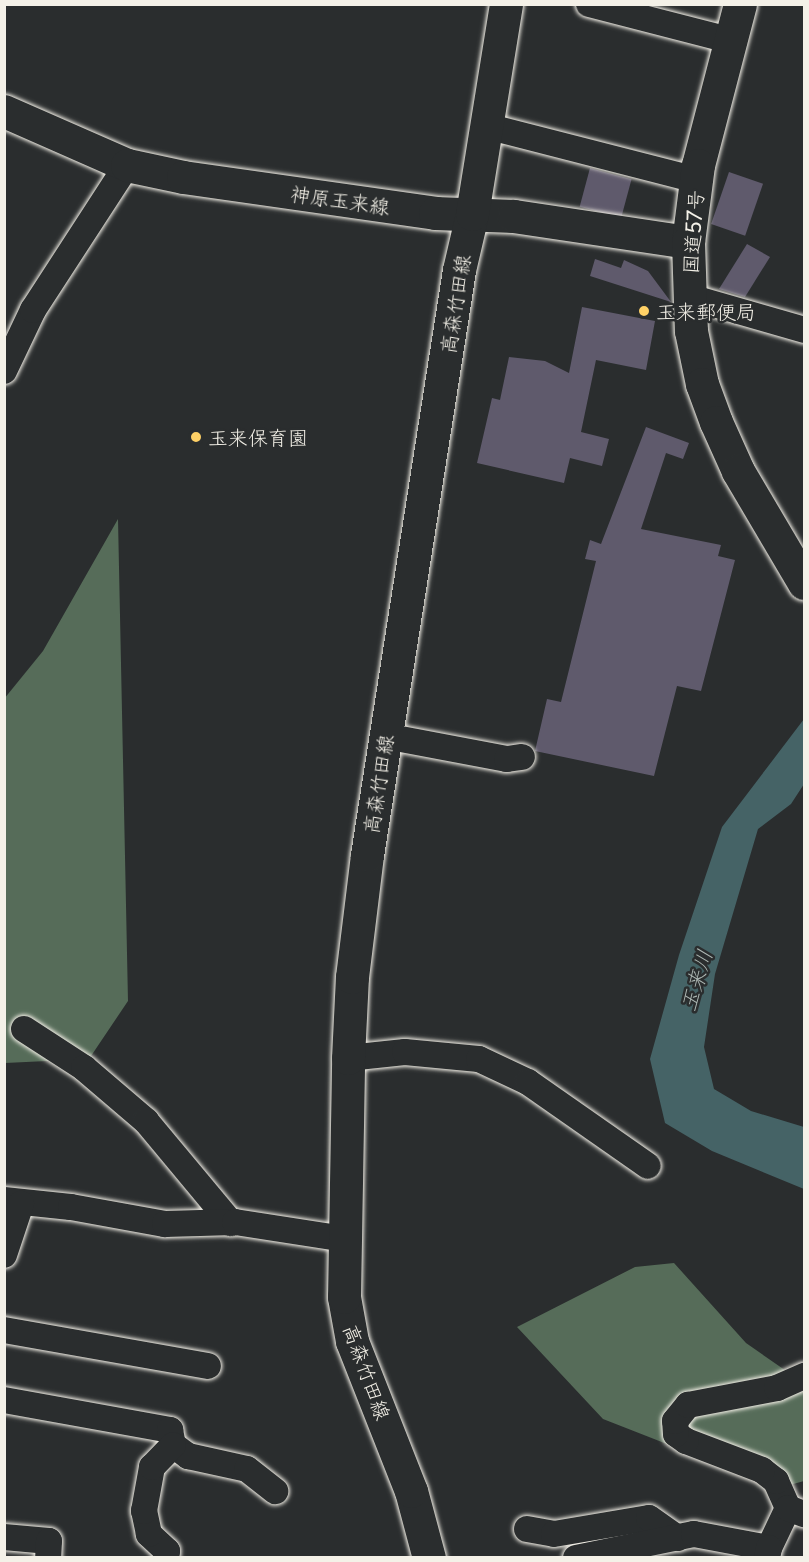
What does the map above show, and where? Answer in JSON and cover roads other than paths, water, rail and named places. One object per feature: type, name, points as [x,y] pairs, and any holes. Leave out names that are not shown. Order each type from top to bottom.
[{"type":"main road","name":"高森竹田線","points":[[429,1557],[411,1491],[351,1341],[344,1297],[348,1058],[352,977],[385,736],[459,270],[472,214],[506,4]]},
{"type":"main road","name":"国道57号","points":[[740,4],[729,40],[696,180],[688,242],[693,342],[716,422],[738,471],[804,583]]},
{"type":"main road","name":"神原玉来線","points":[[4,111],[127,165],[255,188],[435,213],[514,216],[688,242]]},
{"type":"street","points":[[589,4],[729,40]]},
{"type":"street","points":[[486,126],[696,180]]},
{"type":"street","points":[[4,371],[33,310],[127,165]]},
{"type":"street","points":[[690,297],[804,330]]},
{"type":"street","points":[[385,736],[507,759],[522,757]]},
{"type":"street","points":[[24,1029],[84,1068],[146,1121],[231,1223]]},
{"type":"street","points":[[348,1058],[405,1052],[478,1059],[528,1082],[648,1166]]},
{"type":"street","points":[[4,1255],[13,1202],[71,1207],[165,1224],[231,1223],[345,1239]]},
{"type":"street","points":[[4,1330],[208,1366]]},
{"type":"street","points":[[576,1557],[694,1534],[768,1553],[796,1511],[776,1481],[762,1470],[686,1441],[676,1434],[675,1421],[688,1405],[777,1388],[804,1376]]},
{"type":"street","points":[[4,1400],[170,1430],[173,1445],[188,1456],[247,1469],[275,1491]]},
{"type":"street","points":[[166,1557],[167,1551],[149,1534],[144,1511],[153,1467],[173,1445]]},
{"type":"street","points":[[527,1528],[554,1534],[649,1518],[678,1538]]},
{"type":"street","points":[[4,1537],[49,1541],[48,1557]]},
{"type":"water","name":"玉来川","points":[[804,719],[804,784],[791,804],[758,829],[715,974],[704,1047],[714,1089],[751,1111],[804,1127],[804,1189],[712,1151],[665,1123],[650,1059],[679,955],[722,827]]},
{"type":"place","name":"玉来郵便局","points":[[644,311]]},
{"type":"place","name":"玉来保育園","points":[[196,437]]}]
